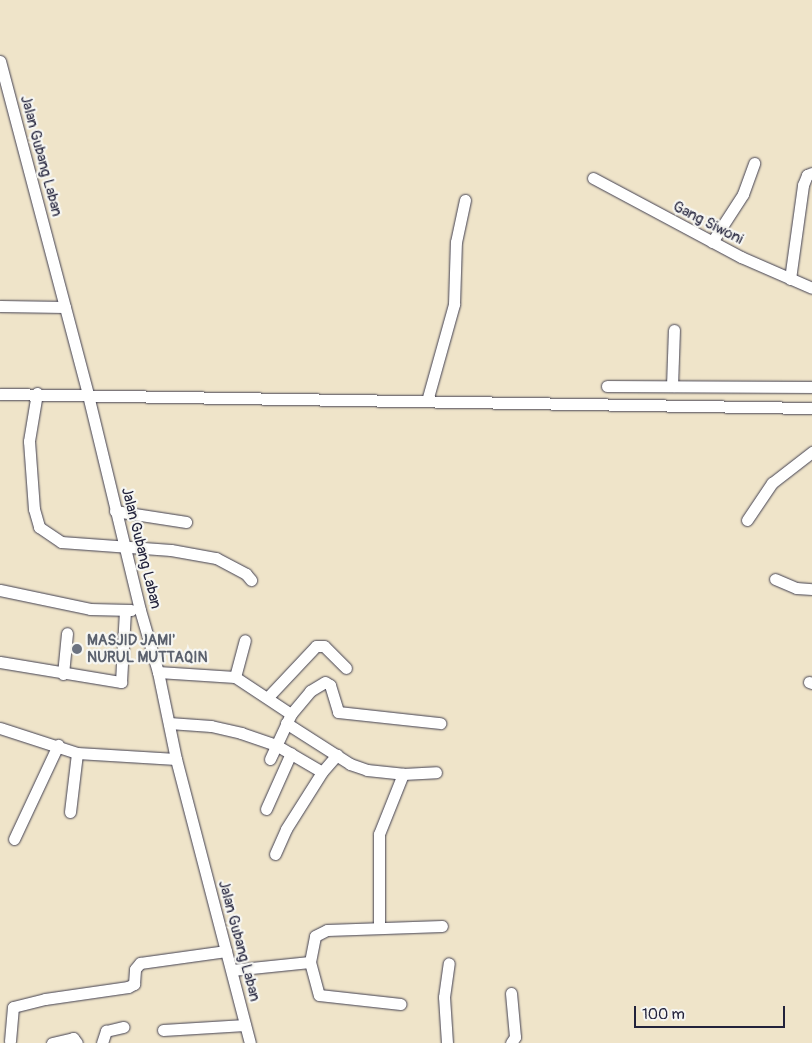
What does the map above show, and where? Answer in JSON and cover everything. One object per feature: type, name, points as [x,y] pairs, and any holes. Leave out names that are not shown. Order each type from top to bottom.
[{"type":"street","name":"Jalan Gubang Laban","points":[[0,61],[88,395],[140,610],[158,672],[176,759],[250,1043]]},
{"type":"street","points":[[712,242],[743,194],[754,163]]},
{"type":"street","points":[[790,279],[803,185],[807,175],[812,172]]},
{"type":"street","name":"Gang Siwoni","points":[[593,178],[712,242],[812,288]]},
{"type":"street","points":[[426,401],[454,304],[456,242],[465,200]]},
{"type":"street","points":[[0,306],[65,307]]},
{"type":"street","points":[[672,386],[674,330]]},
{"type":"street","points":[[607,386],[672,386],[812,408]]},
{"type":"street","points":[[0,394],[37,393],[426,401],[730,395],[812,387]]},
{"type":"street","points":[[37,393],[29,441],[34,509],[39,527],[61,542],[124,546],[216,558],[246,574],[251,580]]},
{"type":"street","points":[[747,520],[772,483],[812,452]]},
{"type":"street","points":[[115,510],[186,522]]},
{"type":"street","points":[[775,579],[796,588],[812,589]]},
{"type":"street","points":[[0,590],[57,604],[140,610]]},
{"type":"street","points":[[0,662],[63,674],[122,681],[125,610]]},
{"type":"street","points":[[63,674],[67,633]]},
{"type":"street","points":[[235,677],[245,640]]},
{"type":"street","points":[[268,696],[316,646],[324,646],[346,668]]},
{"type":"street","points":[[158,672],[235,677],[268,696],[289,719],[337,755],[367,770],[403,774],[436,772]]},
{"type":"street","points":[[270,760],[289,719],[310,691],[325,682],[329,684],[338,712],[440,724]]},
{"type":"street","points":[[169,723],[222,728],[276,745],[322,772]]},
{"type":"street","points":[[0,728],[58,745],[77,753],[176,759]]},
{"type":"street","points":[[14,839],[58,745]]},
{"type":"street","points":[[70,812],[77,753]]},
{"type":"street","points":[[266,809],[291,753]]},
{"type":"street","points":[[275,854],[286,829],[322,772],[337,755]]},
{"type":"street","points":[[379,928],[378,834],[403,774]]},
{"type":"street","points":[[401,1004],[319,995],[310,962],[312,943],[320,933],[336,929],[442,926]]},
{"type":"street","points":[[10,1041],[13,1007],[45,999],[128,987],[134,984],[135,970],[140,963],[226,951]]},
{"type":"street","points":[[232,970],[310,962]]},
{"type":"street","points":[[447,1043],[444,997],[449,963]]},
{"type":"street","points":[[511,993],[515,1037],[511,1043]]},
{"type":"street","points":[[163,1030],[245,1025]]},
{"type":"street","points":[[102,1043],[106,1031],[124,1027]]},
{"type":"street","points":[[52,1043],[74,1038],[77,1043]]},
{"type":"place","name":"MASJID JAMI' NURUL MUTTAQIN","points":[[77,649]]}]
